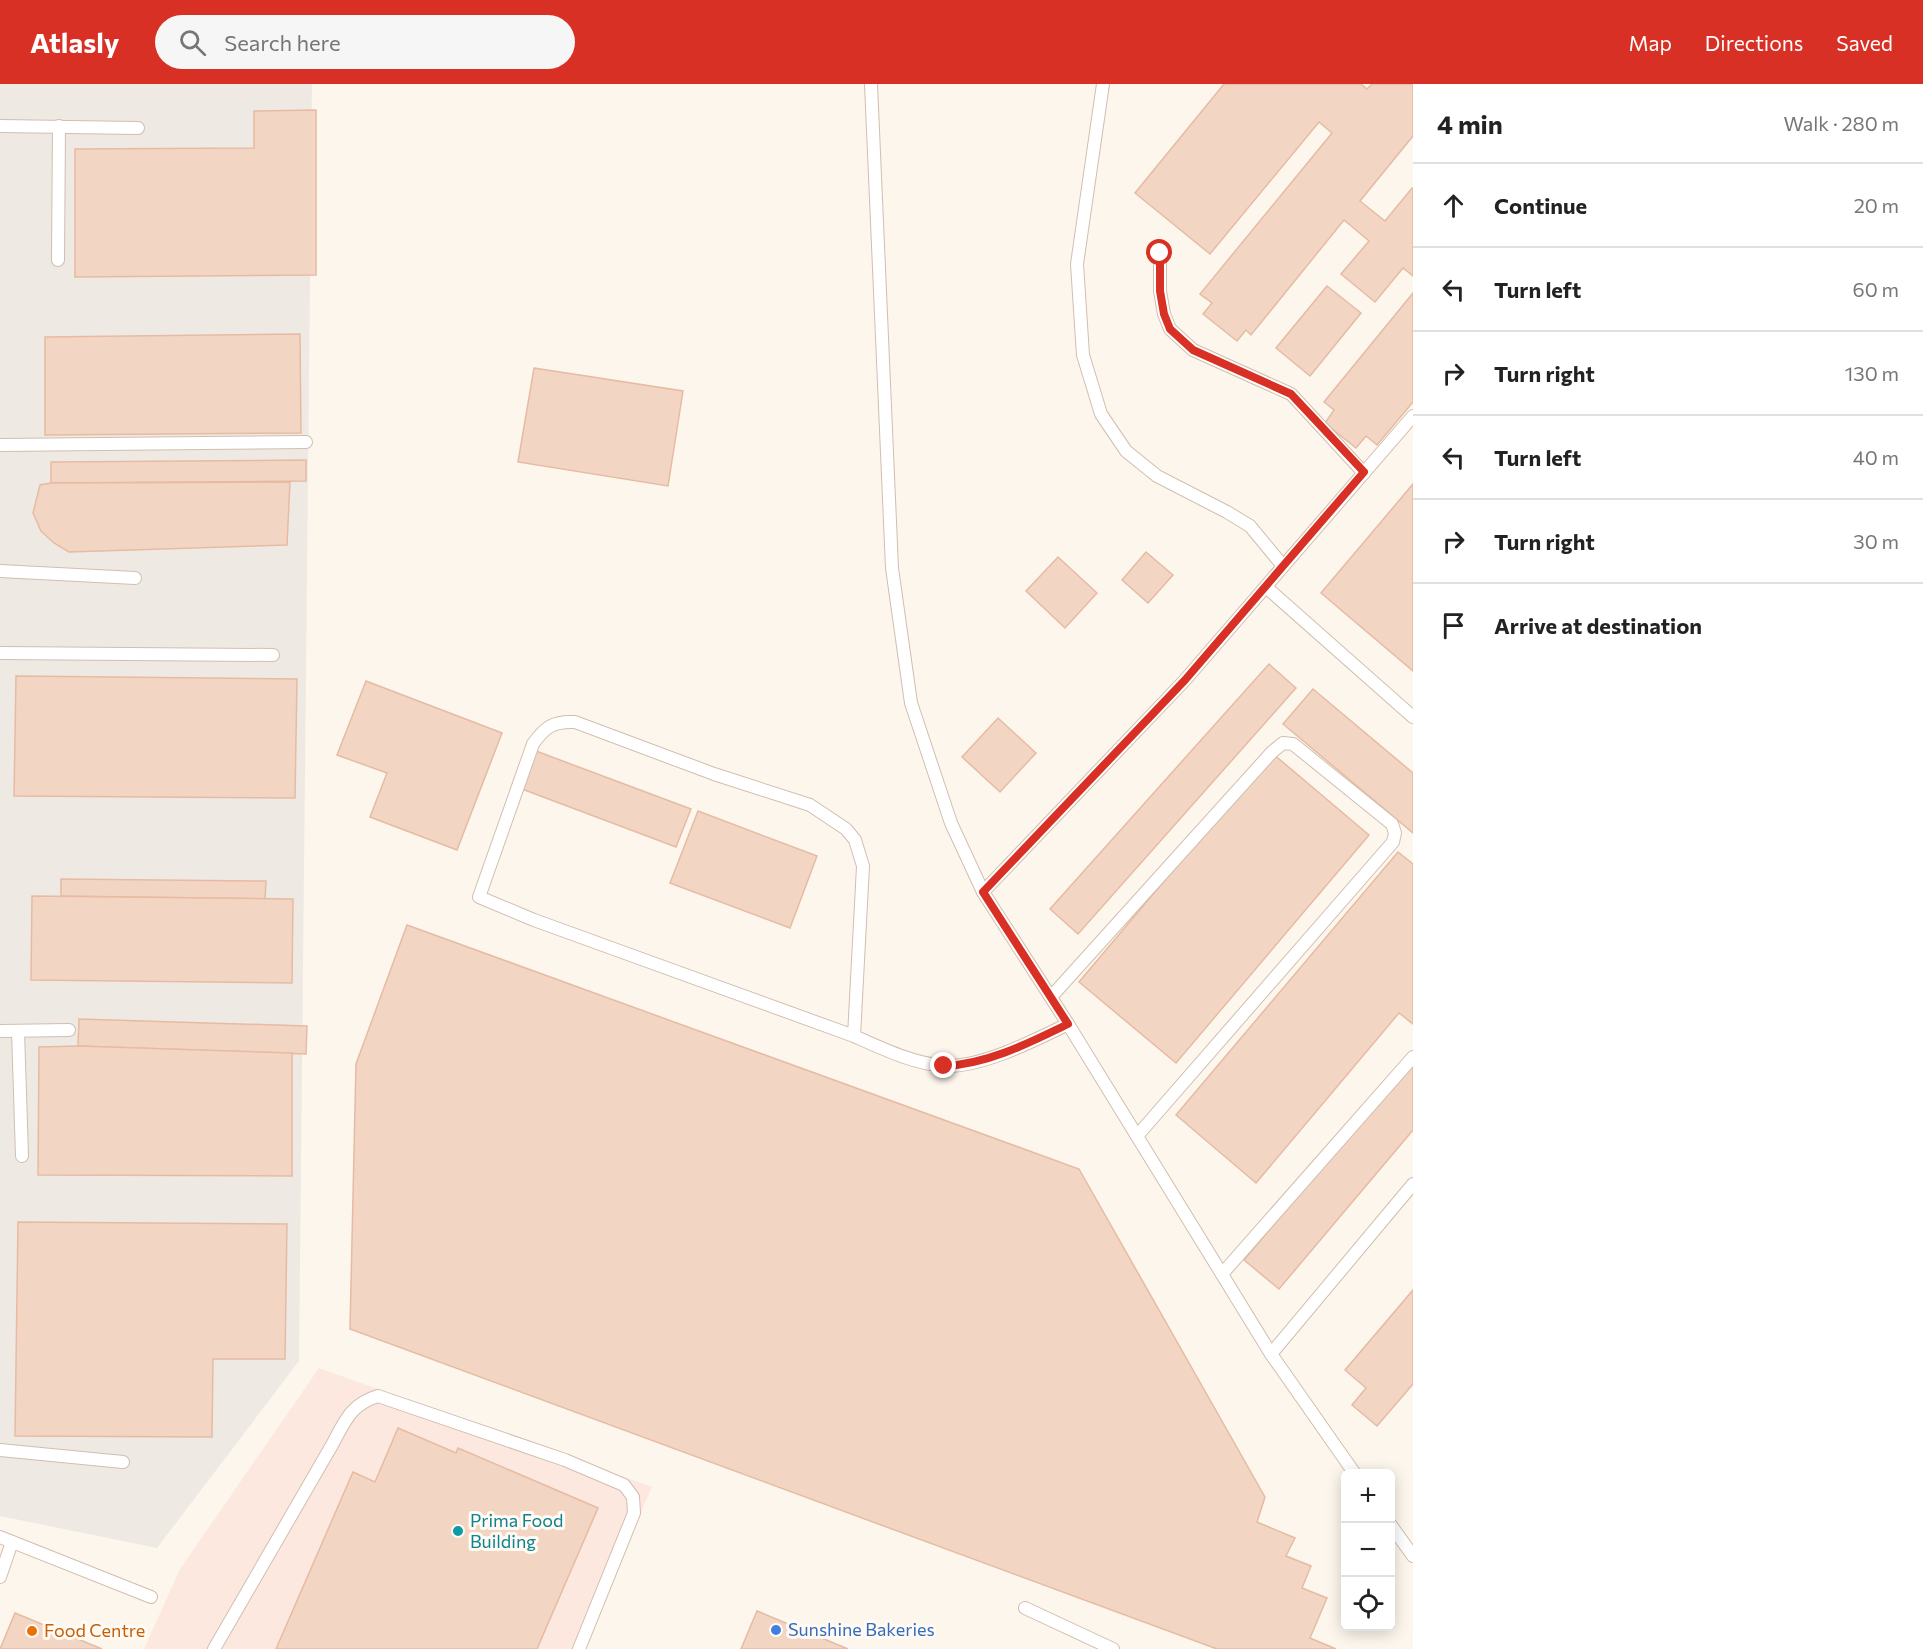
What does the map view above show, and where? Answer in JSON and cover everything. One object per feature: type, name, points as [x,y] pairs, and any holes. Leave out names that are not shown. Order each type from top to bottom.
[{"type":"lane","points":[[871,84],[892,568],[910,703],[951,823],[983,892],[1068,1024],[1271,1354],[1352,1469]]},
{"type":"lane","points":[[1103,84],[1077,264],[1083,355],[1101,414],[1126,451],[1157,476],[1250,526],[1283,566]]},
{"type":"lane","points":[[0,126],[138,128]]},
{"type":"lane","points":[[58,260],[59,126]]},
{"type":"lane","points":[[1160,253],[1160,291],[1164,314],[1170,329],[1193,350],[1291,394],[1364,472]]},
{"type":"lane","points":[[983,892],[1185,680],[1413,416]]},
{"type":"lane","points":[[0,445],[306,442]]},
{"type":"lane","points":[[0,571],[135,578]]},
{"type":"lane","points":[[1266,587],[1413,717]]},
{"type":"lane","points":[[0,653],[273,655]]},
{"type":"lane","points":[[854,1036],[863,866],[855,840],[846,829],[810,805],[714,774],[575,722],[560,721],[540,733],[533,744],[479,897],[534,920],[854,1036],[900,1056],[944,1066],[964,1065],[1021,1047],[1068,1024]]},
{"type":"lane","points":[[1051,997],[1272,752],[1283,744],[1293,744],[1392,824],[1395,833],[1393,842],[1137,1136]]},
{"type":"lane","points":[[0,1031],[69,1030]]},
{"type":"lane","points":[[18,1031],[22,1156]]},
{"type":"lane","points":[[1222,1274],[1413,1057]]},
{"type":"lane","points":[[1271,1354],[1413,1184]]},
{"type":"lane","points":[[214,1649],[349,1413],[365,1400],[378,1395],[565,1460],[624,1485],[633,1497],[634,1513],[579,1649]]},
{"type":"lane","points":[[0,1450],[123,1462]]},
{"type":"lane","points":[[1395,1531],[1413,1556]]},
{"type":"lane","points":[[0,1577],[6,1539],[151,1597]]},
{"type":"lane","points":[[1025,1608],[1113,1649]]},
{"type":"shaded area","points":[[0,84],[312,84],[299,1361],[157,1548],[0,1516]]},
{"type":"shaded area","points":[[319,1368],[652,1487],[582,1649],[144,1649],[180,1569]]},
{"type":"building","points":[[1224,84],[1361,84],[1367,89],[1372,84],[1413,84],[1413,136],[1360,201],[1385,221],[1413,189],[1413,276],[1403,268],[1375,302],[1341,274],[1369,241],[1344,220],[1251,335],[1246,330],[1237,341],[1203,314],[1212,303],[1200,294],[1332,133],[1319,122],[1210,254],[1135,193]]},
{"type":"building","points":[[316,110],[316,275],[75,277],[75,149],[254,148],[254,111]]},
{"type":"building","points":[[1327,286],[1361,313],[1310,376],[1276,348]]},
{"type":"building","points":[[1413,293],[1413,402],[1377,445],[1366,436],[1356,448],[1325,423],[1334,410],[1324,402]]},
{"type":"building","points":[[300,334],[301,433],[45,435],[45,337]]},
{"type":"building","points":[[534,368],[683,391],[668,486],[518,462]]},
{"type":"building","points":[[306,460],[306,481],[51,483],[51,462]]},
{"type":"building","points":[[290,482],[287,545],[69,552],[54,543],[41,531],[33,513],[40,485],[51,483]]},
{"type":"building","points":[[1413,484],[1413,671],[1321,593]]},
{"type":"building","points":[[1146,552],[1173,575],[1148,603],[1122,580]]},
{"type":"building","points":[[1058,557],[1097,593],[1065,628],[1026,591]]},
{"type":"building","points":[[1269,664],[1296,688],[1078,934],[1050,909]]},
{"type":"building","points":[[16,676],[297,679],[295,798],[14,796]]},
{"type":"building","points":[[366,681],[502,733],[457,850],[370,817],[387,773],[337,755]]},
{"type":"building","points":[[1313,689],[1413,773],[1413,833],[1283,724]]},
{"type":"building","points":[[998,718],[1036,753],[1000,792],[962,757]]},
{"type":"building","points":[[536,751],[691,809],[676,847],[522,789]]},
{"type":"building","points":[[1272,753],[1369,835],[1176,1063],[1079,982]]},
{"type":"building","points":[[698,811],[817,856],[790,928],[670,883]]},
{"type":"building","points":[[1398,852],[1413,864],[1413,1024],[1399,1013],[1256,1183],[1176,1115]]},
{"type":"building","points":[[61,879],[266,881],[265,899],[61,896]]},
{"type":"building","points":[[32,896],[293,899],[292,983],[31,980]]},
{"type":"building","points":[[407,925],[1079,1169],[1265,1497],[1257,1522],[1295,1538],[1286,1556],[1311,1566],[1302,1588],[1327,1598],[1310,1638],[1336,1649],[1217,1649],[350,1329],[356,1064]]},
{"type":"building","points":[[79,1019],[307,1026],[306,1054],[78,1046]]},
{"type":"building","points":[[78,1046],[292,1053],[292,1176],[38,1175],[39,1047]]},
{"type":"building","points":[[1413,1059],[1413,1130],[1279,1289],[1244,1260]]},
{"type":"building","points":[[18,1222],[287,1224],[285,1359],[213,1359],[212,1437],[15,1436]]},
{"type":"building","points":[[1413,1290],[1413,1384],[1377,1426],[1352,1405],[1366,1388],[1345,1370]]},
{"type":"building","name":"Prima Food Building","points":[[398,1428],[456,1453],[458,1448],[598,1508],[537,1649],[276,1649],[353,1472],[375,1482]]},
{"type":"building","name":"Sunshine Bakeries","points":[[757,1611],[848,1649],[741,1649]]},
{"type":"building","name":"Food Centre","points":[[15,1613],[102,1649],[0,1649]]},
{"type":"place","name":"Prima Food Building","points":[[458,1531]]},
{"type":"place","name":"Sunshine Bakeries","points":[[776,1630]]},
{"type":"place","name":"Food Centre","points":[[32,1631]]},
{"type":"route","points":[[944,1066],[964,1065],[1021,1047],[1068,1024],[983,892],[1185,680],[1364,472],[1291,394],[1193,350],[1170,329],[1164,314],[1160,291],[1160,253]]}]
